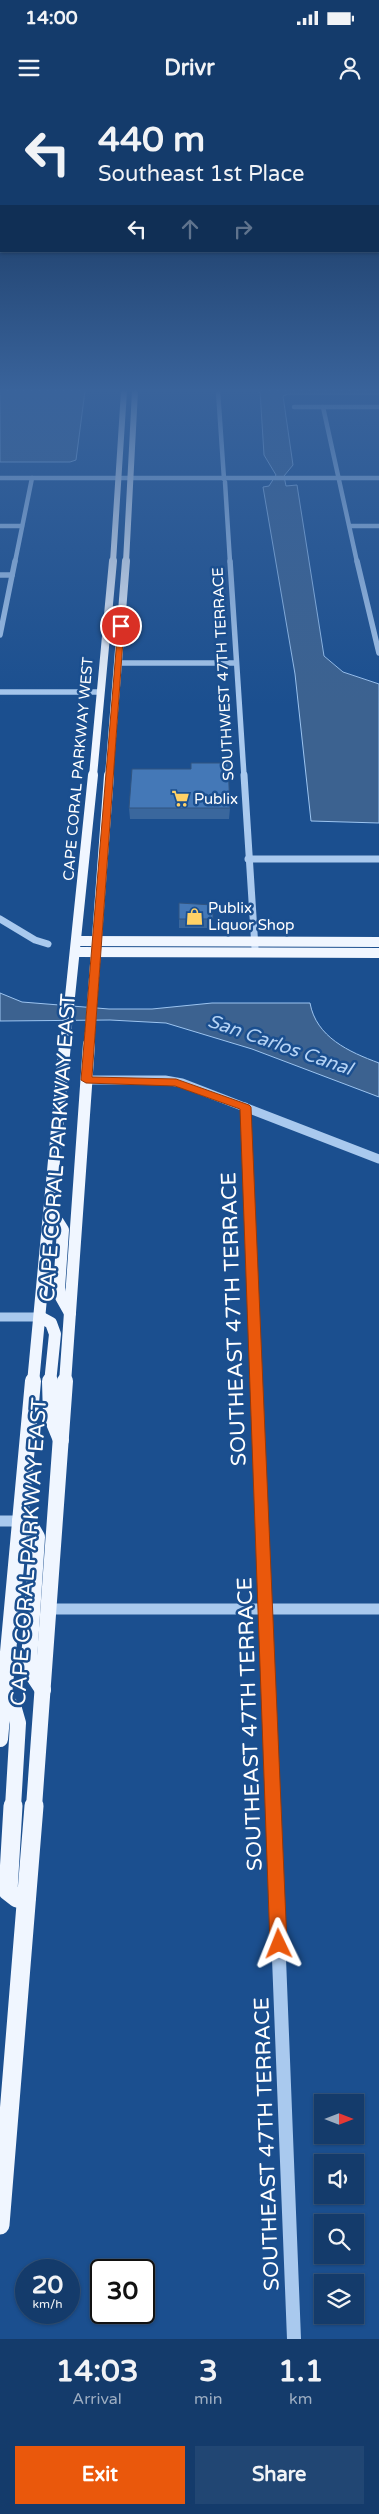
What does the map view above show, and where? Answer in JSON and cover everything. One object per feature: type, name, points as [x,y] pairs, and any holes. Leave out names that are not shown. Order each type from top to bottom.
[{"type":"main road","name":"CAPE CORAL PARKWAY WEST","points":[[75,946],[94,767],[118,495]]},
{"type":"main road","name":"CAPE CORAL PARKWAY WEST","points":[[96,946],[130,495]]},
{"type":"main road","points":[[106,621],[113,628],[111,659],[118,663]]},
{"type":"main road","points":[[101,692],[108,698],[106,735],[112,740]]},
{"type":"main road","points":[[94,767],[100,778],[96,817],[106,825]]},
{"type":"main road","points":[[75,946],[254,941],[378,942]]},
{"type":"main road","name":"CAPE CORAL PARKWAY EAST","points":[[0,1739],[75,946]]},
{"type":"main road","points":[[96,946],[122,952],[379,953]]},
{"type":"main road","name":"CAPE CORAL PARKWAY EAST","points":[[0,2226],[50,1609],[86,1080],[96,1004],[96,946]]},
{"type":"main road","points":[[96,1004],[103,961],[109,956],[122,952]]},
{"type":"main road","points":[[49,1219],[55,1219],[61,1223],[64,1230],[59,1288],[70,1313]]},
{"type":"main road","points":[[40,1317],[47,1319],[54,1328],[49,1409],[54,1429],[61,1440]]},
{"type":"main road","points":[[20,1521],[30,1525],[37,1537],[29,1661],[33,1675],[43,1690]]},
{"type":"main road","points":[[4,1698],[14,1709],[18,1724],[8,1891],[16,1898],[26,1899]]},
{"type":"street","points":[[0,631],[29,495]]},
{"type":"street","name":"SOUTHWEST 47TH TERRACE","points":[[225,495],[255,954]]},
{"type":"street","points":[[343,495],[379,652]]},
{"type":"street","points":[[0,526],[22,526]]},
{"type":"street","points":[[350,526],[379,526]]},
{"type":"street","points":[[0,575],[12,575]]},
{"type":"street","points":[[118,663],[236,663]]},
{"type":"street","points":[[0,692],[101,692]]},
{"type":"street","points":[[248,859],[379,859]]},
{"type":"street","points":[[0,919],[36,940],[48,944]]},
{"type":"street","points":[[378,942],[379,959]]},
{"type":"street","points":[[86,1080],[176,1082],[379,1158]]},
{"type":"street","name":"SOUTHEAST 47TH TERRACE","points":[[245,1107],[294,2339]]},
{"type":"street","points":[[0,1316],[40,1317]]},
{"type":"street","points":[[0,1521],[20,1521]]},
{"type":"street","points":[[50,1609],[379,1610]]},
{"type":"water","points":[[264,495],[299,495],[324,656],[343,672],[379,684],[379,823],[311,821],[295,674]]},
{"type":"water","name":"San Carlos Canal","points":[[0,993],[22,1002],[109,1009],[152,1009],[212,1003],[310,1003],[313,1015],[319,1025],[336,1042],[356,1054],[379,1063],[379,1097],[252,1049],[166,1023],[110,1020],[0,1021]]},
{"type":"building","name":"Publix","points":[[191,763],[228,763],[230,808],[129,808],[132,769],[191,769]]},
{"type":"building","points":[[179,903],[213,905],[213,919],[179,919]]},
{"type":"place","name":"Publix","points":[[180,799]]},
{"type":"place","name":"Publix Liquor Shop","points":[[194,917]]},
{"type":"route","points":[[121,626],[86,1080],[165,1080],[194,1087],[245,1107],[279,1944]]}]
